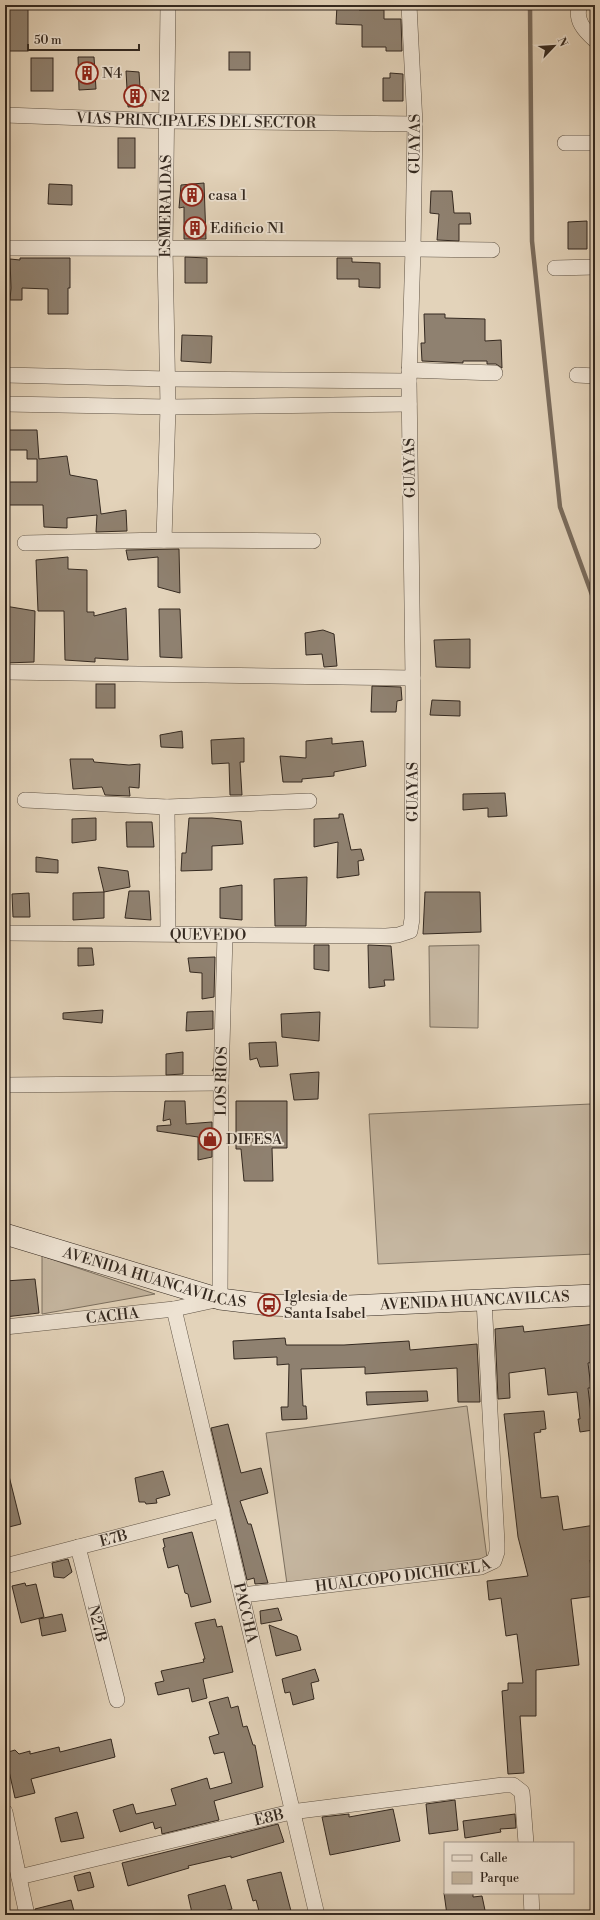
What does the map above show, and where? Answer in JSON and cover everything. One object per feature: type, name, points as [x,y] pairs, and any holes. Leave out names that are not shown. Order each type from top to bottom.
[{"type":"street","name":"GUAYAS","points":[[410,5],[415,124],[409,375],[413,678],[412,919],[410,931]]},
{"type":"street","points":[[580,5],[579,16],[581,24],[595,40]]},
{"type":"street","points":[[164,540],[168,407],[165,248],[168,8]]},
{"type":"street","name":"VIAS PRINCIPALES DEL SECTOR","points":[[10,116],[167,125],[415,124]]},
{"type":"street","points":[[565,143],[595,143]]},
{"type":"street","points":[[5,248],[492,250]]},
{"type":"street","points":[[555,268],[595,267]]},
{"type":"street","points":[[5,375],[168,379],[495,373]]},
{"type":"street","points":[[577,375],[595,376]]},
{"type":"street","points":[[5,404],[168,407],[409,404]]},
{"type":"street","points":[[25,543],[164,540],[313,541]]},
{"type":"street","points":[[5,672],[413,678]]},
{"type":"street","points":[[25,800],[167,807],[309,801]]},
{"type":"street","points":[[167,807],[168,933]]},
{"type":"street","name":"QUEVEDO","points":[[5,933],[168,933],[225,935],[386,936],[398,935],[410,931]]},
{"type":"street","name":"LOS RÌOS","points":[[220,1299],[221,1082],[225,935]]},
{"type":"street","points":[[5,1085],[221,1082]]},
{"type":"street","name":"AVENIDA HUANCAVILCAS","points":[[5,1234],[220,1299],[326,1308],[595,1295]]},
{"type":"street","name":"CACHA","points":[[5,1327],[174,1310],[220,1299]]},
{"type":"street","name":"HUALCOPO DICHICELA","points":[[242,1595],[481,1567],[494,1561],[497,1552],[497,1543],[484,1300]]},
{"type":"street","name":"PACCHA","points":[[174,1310],[242,1595],[291,1812],[317,1915]]},
{"type":"street","name":"E7B","points":[[5,1566],[222,1510]]},
{"type":"street","name":"N27B","points":[[78,1547],[117,1700]]},
{"type":"street","name":"E8B","points":[[19,1877],[291,1812],[503,1785],[514,1785],[522,1792],[526,1842]]},
{"type":"street","points":[[5,1812],[27,1915]]},
{"type":"street","points":[[530,1894],[532,1915]]},
{"type":"green space","points":[[479,945],[478,1028],[430,1027],[429,946]]},
{"type":"green space","points":[[591,1104],[595,1158],[595,1254],[378,1264],[369,1114]]},
{"type":"green space","points":[[42,1256],[155,1294],[42,1314]]},
{"type":"green space","points":[[467,1406],[487,1558],[287,1584],[266,1433]]},
{"type":"building","points":[[5,5],[28,5],[28,51],[5,51]]},
{"type":"building","points":[[337,5],[359,5],[359,10],[384,10],[384,19],[401,19],[402,51],[386,51],[386,47],[362,47],[362,25],[336,24]]},
{"type":"building","points":[[229,52],[250,52],[250,70],[229,70]]},
{"type":"building","name":"N4","points":[[78,57],[94,57],[96,89],[79,90]]},
{"type":"building","points":[[31,58],[53,58],[53,91],[31,91]]},
{"type":"building","points":[[126,71],[139,72],[140,87],[143,87],[143,106],[128,107]]},
{"type":"building","points":[[390,73],[403,74],[403,101],[383,101],[383,78],[390,78]]},
{"type":"building","points":[[118,138],[135,138],[135,168],[118,168]]},
{"type":"building","points":[[204,183],[206,239],[184,239],[184,207],[179,208],[181,185]]},
{"type":"building","points":[[49,184],[72,185],[72,205],[48,204]]},
{"type":"building","points":[[431,191],[452,191],[454,213],[470,213],[471,224],[459,224],[459,241],[437,240],[439,214],[430,213]]},
{"type":"building","points":[[587,221],[587,249],[568,249],[568,222]]},
{"type":"building","points":[[185,257],[207,258],[207,283],[185,283]]},
{"type":"building","points":[[20,258],[70,258],[68,314],[48,314],[48,289],[22,288],[22,300],[10,300],[10,259],[20,260]]},
{"type":"building","points":[[337,258],[352,258],[352,262],[380,263],[380,288],[359,287],[359,279],[337,279]]},
{"type":"building","points":[[424,314],[445,314],[445,318],[485,319],[485,341],[501,340],[502,368],[496,364],[487,364],[487,361],[463,361],[463,363],[422,361],[421,343],[425,343]]},
{"type":"building","points":[[182,335],[212,336],[211,363],[181,361]]},
{"type":"building","points":[[9,430],[37,430],[39,459],[67,456],[70,475],[97,480],[101,514],[126,510],[127,531],[96,532],[97,515],[67,518],[67,528],[44,527],[43,505],[9,505],[9,482],[37,482],[37,459],[27,459],[27,450],[9,450]]},
{"type":"building","points":[[179,549],[180,593],[158,587],[158,557],[128,560],[126,550]]},
{"type":"building","points":[[68,557],[68,569],[87,570],[87,612],[94,612],[94,616],[126,608],[128,660],[95,658],[95,662],[65,660],[64,611],[38,611],[36,560]]},
{"type":"building","points":[[5,606],[35,611],[34,662],[5,663]]},
{"type":"building","points":[[159,609],[180,609],[182,658],[160,657]]},
{"type":"building","points":[[323,630],[334,634],[337,666],[324,667],[322,654],[306,655],[305,633]]},
{"type":"building","points":[[470,639],[470,668],[436,667],[434,640]]},
{"type":"building","points":[[96,684],[115,684],[115,708],[96,708]]},
{"type":"building","points":[[372,686],[401,687],[402,700],[397,701],[396,712],[371,712]]},
{"type":"building","points":[[432,700],[460,701],[460,716],[430,715]]},
{"type":"building","points":[[182,731],[183,748],[161,747],[160,735]]},
{"type":"building","points":[[244,738],[244,762],[240,762],[242,795],[230,795],[229,763],[212,764],[211,740]]},
{"type":"building","points":[[332,738],[332,744],[363,741],[366,766],[334,772],[334,776],[302,779],[302,782],[283,782],[280,756],[306,758],[306,741]]},
{"type":"building","points":[[70,759],[93,759],[94,762],[129,765],[140,764],[139,788],[129,787],[130,796],[105,795],[102,787],[73,789]]},
{"type":"building","points":[[505,793],[507,816],[488,817],[488,808],[463,810],[463,794]]},
{"type":"building","points":[[339,814],[343,814],[351,850],[361,849],[364,860],[358,861],[359,875],[337,878],[338,842],[314,847],[314,819],[339,818]]},
{"type":"building","points":[[96,818],[96,840],[72,843],[72,819]]},
{"type":"building","points":[[189,818],[212,818],[241,821],[243,844],[212,846],[212,870],[181,871],[182,853],[186,853]]},
{"type":"building","points":[[126,822],[152,822],[154,847],[127,847]]},
{"type":"building","points":[[36,857],[58,860],[58,873],[36,872]]},
{"type":"building","points":[[98,867],[128,871],[130,887],[104,892]]},
{"type":"building","points":[[307,877],[306,926],[275,926],[274,879]]},
{"type":"building","points":[[242,885],[242,920],[220,918],[220,888]]},
{"type":"building","points":[[129,891],[149,891],[151,920],[125,918]]},
{"type":"building","points":[[104,892],[104,918],[73,920],[73,893]]},
{"type":"building","points":[[425,892],[480,892],[481,932],[423,934]]},
{"type":"building","points":[[29,893],[30,917],[13,917],[12,894]]},
{"type":"building","points":[[314,945],[329,945],[329,971],[314,969]]},
{"type":"building","points":[[368,945],[391,946],[394,980],[384,980],[385,986],[369,988]]},
{"type":"building","points":[[78,948],[92,948],[94,965],[78,966]]},
{"type":"building","points":[[215,957],[214,997],[202,999],[202,973],[190,972],[188,958]]},
{"type":"building","points":[[103,1010],[102,1023],[63,1019],[63,1013]]},
{"type":"building","points":[[213,1011],[213,1029],[186,1031],[187,1012]]},
{"type":"building","points":[[320,1012],[319,1041],[282,1037],[281,1014]]},
{"type":"building","points":[[276,1042],[278,1066],[260,1067],[257,1058],[250,1060],[249,1043]]},
{"type":"building","points":[[183,1052],[183,1074],[166,1075],[166,1054]]},
{"type":"building","points":[[319,1072],[318,1099],[294,1100],[290,1074]]},
{"type":"building","points":[[165,1101],[185,1101],[186,1124],[212,1122],[212,1157],[198,1160],[198,1137],[157,1131],[157,1126],[171,1125],[170,1119],[163,1121]]},
{"type":"building","points":[[236,1101],[287,1101],[287,1148],[272,1148],[273,1181],[244,1181],[241,1149],[236,1149]]},
{"type":"building","points":[[35,1279],[39,1313],[5,1317],[5,1281]]},
{"type":"building","points":[[595,1324],[595,1362],[588,1363],[591,1388],[588,1388],[593,1430],[580,1432],[577,1392],[548,1395],[545,1368],[509,1373],[510,1398],[498,1399],[495,1329],[523,1326],[524,1332]]},
{"type":"building","points":[[285,1338],[286,1345],[344,1345],[409,1341],[410,1350],[477,1344],[480,1402],[458,1402],[457,1368],[365,1374],[365,1367],[301,1369],[303,1406],[306,1406],[307,1419],[282,1420],[281,1407],[288,1407],[289,1364],[277,1365],[277,1357],[234,1359],[233,1341]]},
{"type":"building","points":[[427,1391],[428,1401],[367,1405],[366,1392]]},
{"type":"building","points":[[544,1411],[546,1429],[540,1430],[541,1432],[534,1433],[541,1498],[558,1496],[563,1530],[595,1525],[595,1559],[590,1560],[595,1596],[571,1599],[579,1665],[536,1670],[536,1716],[520,1716],[524,1773],[508,1774],[502,1691],[508,1690],[508,1683],[523,1683],[517,1634],[506,1636],[501,1598],[489,1600],[487,1581],[528,1576],[518,1537],[504,1414]]},
{"type":"building","points":[[228,1424],[241,1473],[261,1468],[268,1493],[240,1501],[248,1524],[251,1524],[268,1583],[255,1584],[254,1578],[247,1580],[211,1428]]},
{"type":"building","points":[[163,1471],[170,1495],[156,1499],[157,1503],[146,1504],[145,1502],[139,1502],[135,1478]]},
{"type":"building","points":[[9,1476],[21,1524],[5,1528],[5,1477]]},
{"type":"building","points":[[192,1532],[211,1602],[191,1607],[188,1594],[185,1593],[178,1565],[168,1568],[163,1548],[165,1547],[163,1539]]},
{"type":"building","points":[[68,1559],[72,1572],[64,1578],[54,1577],[52,1563]]},
{"type":"building","points":[[25,1583],[26,1586],[36,1584],[44,1617],[21,1623],[12,1586]]},
{"type":"building","points":[[278,1608],[282,1620],[261,1624],[260,1611]]},
{"type":"building","points":[[62,1614],[66,1631],[42,1636],[39,1619]]},
{"type":"building","points":[[215,1619],[217,1627],[222,1626],[233,1672],[203,1679],[207,1698],[192,1702],[189,1688],[158,1695],[155,1683],[164,1681],[161,1671],[204,1662],[203,1659],[205,1659],[195,1623]]},
{"type":"building","points":[[269,1625],[297,1636],[301,1650],[276,1656]]},
{"type":"building","points":[[315,1669],[319,1681],[311,1683],[314,1699],[293,1705],[290,1692],[285,1693],[282,1679]]},
{"type":"building","points":[[228,1697],[231,1708],[238,1706],[243,1727],[247,1726],[253,1745],[255,1745],[263,1787],[214,1801],[219,1820],[162,1834],[161,1827],[155,1829],[153,1822],[120,1832],[113,1810],[133,1804],[136,1814],[176,1805],[171,1789],[207,1778],[210,1789],[232,1783],[224,1752],[214,1754],[209,1737],[219,1734],[209,1702]]},
{"type":"building","points":[[111,1739],[115,1757],[31,1779],[35,1793],[15,1798],[5,1753],[15,1750],[19,1754],[30,1751],[30,1754],[59,1747],[60,1752]]},
{"type":"building","points":[[455,1800],[458,1830],[429,1834],[426,1804]]},
{"type":"building","points":[[393,1809],[400,1841],[330,1855],[322,1817],[349,1814],[349,1817]]},
{"type":"building","points":[[77,1812],[84,1838],[61,1842],[55,1818]]},
{"type":"building","points":[[515,1814],[516,1828],[500,1829],[501,1832],[465,1838],[463,1821]]},
{"type":"building","points":[[278,1824],[284,1842],[231,1858],[231,1856],[188,1866],[189,1868],[128,1886],[122,1863]]},
{"type":"building","points":[[90,1872],[94,1887],[78,1891],[74,1876]]},
{"type":"building","points":[[281,1872],[292,1915],[260,1915],[256,1900],[253,1901],[247,1880]]},
{"type":"building","points":[[225,1885],[232,1909],[210,1915],[198,1915],[197,1911],[192,1913],[188,1895]]},
{"type":"building","points":[[444,1894],[473,1894],[473,1897],[482,1896],[486,1915],[447,1915]]},
{"type":"building","points":[[71,1900],[75,1915],[36,1915],[35,1909]]},
{"type":"waterway","points":[[530,5],[532,241],[560,507],[595,603]]},
{"type":"place","name":"N4","points":[[87,73]]},
{"type":"place","name":"N2","points":[[135,96]]},
{"type":"place","name":"casa 1","points":[[192,195]]},
{"type":"place","name":"Edificio N1","points":[[195,228]]},
{"type":"place","name":"DIFESA","points":[[210,1139]]},
{"type":"place","name":"Iglesia de Santa Isabel","points":[[269,1305]]}]
